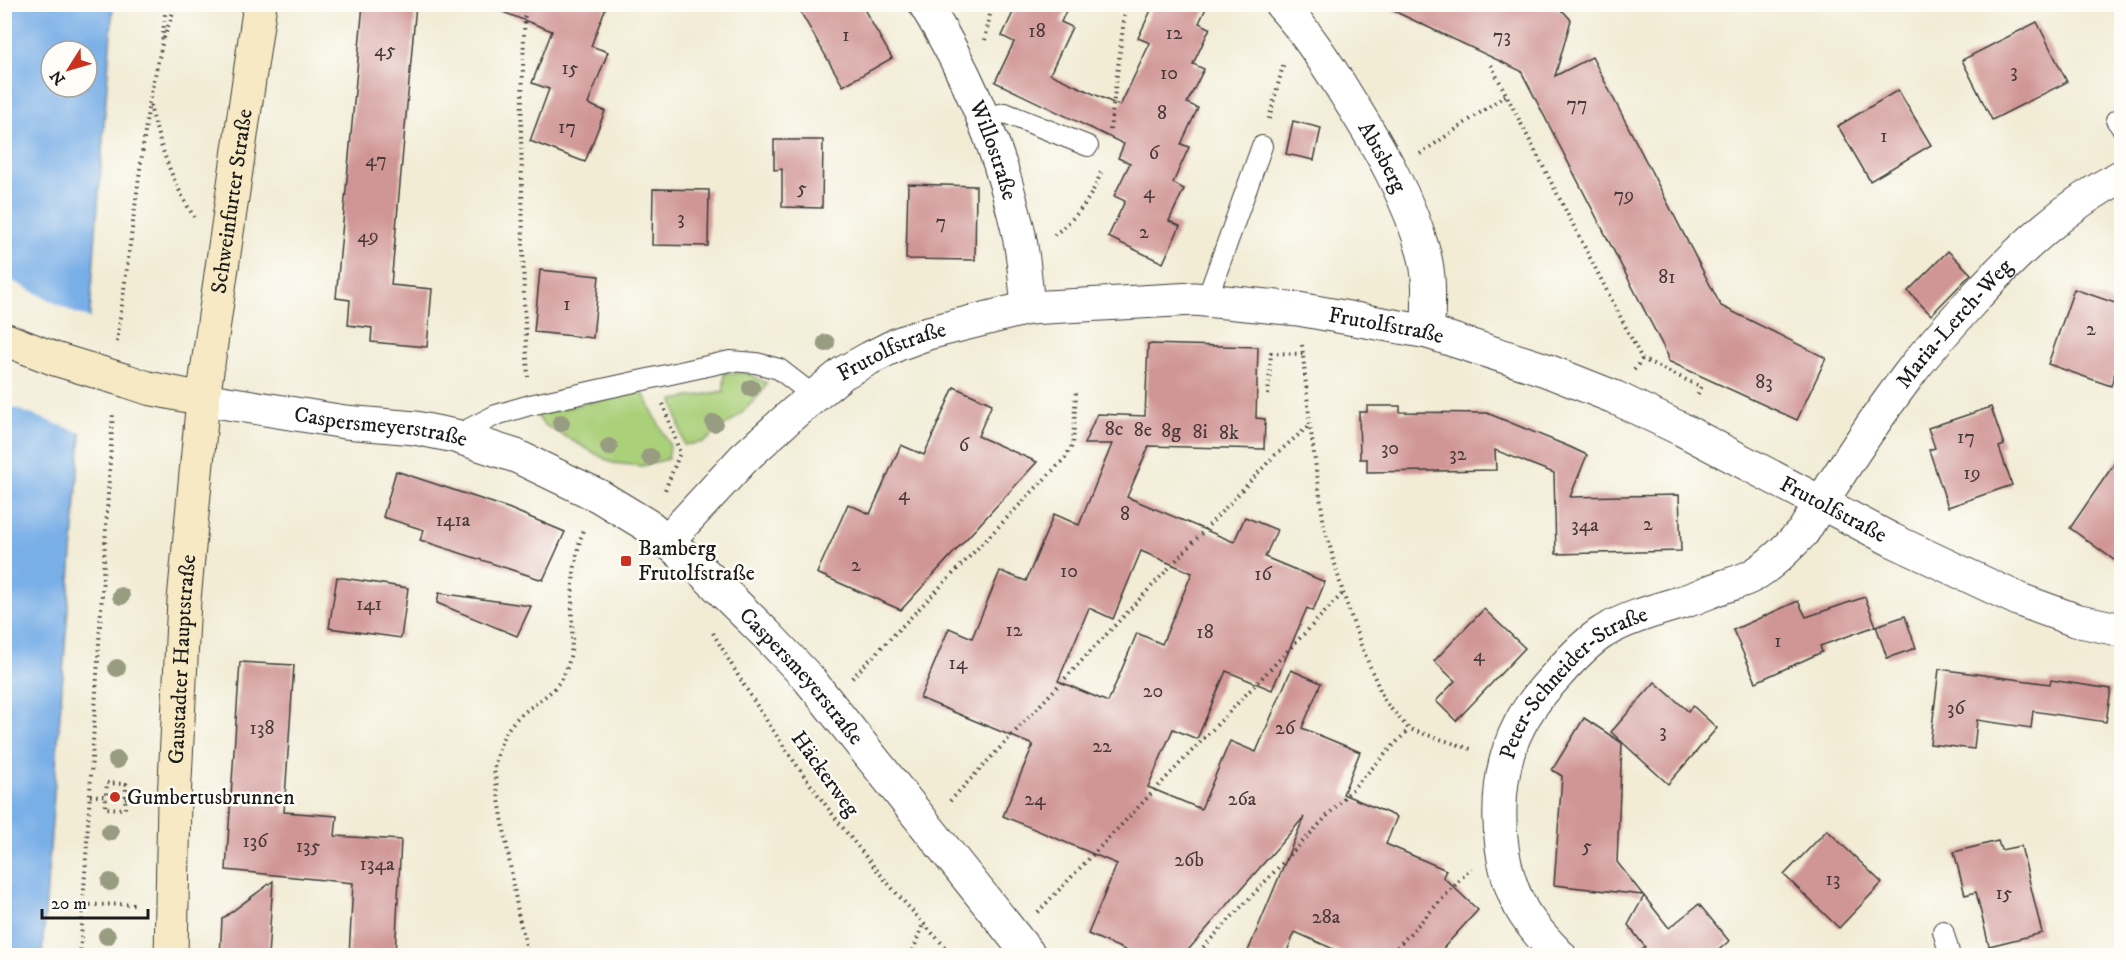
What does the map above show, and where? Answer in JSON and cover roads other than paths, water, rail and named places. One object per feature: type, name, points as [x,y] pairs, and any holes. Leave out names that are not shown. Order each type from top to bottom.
[{"type":"street","name":"Schweinfurter Straße","points":[[203,399],[260,4]]},
{"type":"street","name":"Willostraße","points":[[925,4],[974,93],[998,156],[1016,219],[1028,308]]},
{"type":"street","name":"Abtsberg","points":[[1288,12],[1333,74],[1379,147],[1410,213],[1425,256],[1428,277],[1428,332]]},
{"type":"street","name":"Maria-Lerch-Weg","points":[[1820,503],[1910,372],[1982,290],[2044,228],[2094,191],[2121,176]]},
{"type":"street","name":"Frutolfstraße","points":[[659,534],[843,373],[898,345],[938,330],[1028,308],[1208,300],[1298,309],[1428,332],[1543,369],[1614,397],[1682,429],[1892,540],[2020,600],[2075,620],[2121,630]]},
{"type":"street","points":[[4,339],[55,359],[148,387],[203,399]]},
{"type":"street","name":"Caspersmeyerstraße","points":[[203,399],[345,422],[415,428],[455,436],[516,456],[599,495],[659,534],[729,597],[809,680],[1030,956]]},
{"type":"street","name":"Gaustadter Hauptstraße","points":[[171,956],[174,800],[184,600],[203,399]]},
{"type":"street","name":"Peter-Schneider-Straße","points":[[1560,956],[1540,935],[1522,910],[1504,860],[1500,836],[1501,799],[1506,761],[1519,725],[1543,690],[1571,659],[1603,632],[1643,613],[1681,602],[1751,576],[1781,554],[1803,532],[1820,503]]},
{"type":"lane","points":[[983,118],[1005,113],[1088,146]]},
{"type":"lane","points":[[1208,300],[1262,146]]},
{"type":"lane","points":[[455,436],[496,415],[730,361],[756,363],[779,369],[814,396]]},
{"type":"lane","points":[[1943,931],[1950,956]]},
{"type":"water","points":[[5,5],[113,5],[42,955],[5,956]]},
{"type":"place","name":"Bamberg Frutolfstraße","points":[[626,561]]},
{"type":"place","name":"Gumbertusbrunnen","points":[[115,797]]}]
